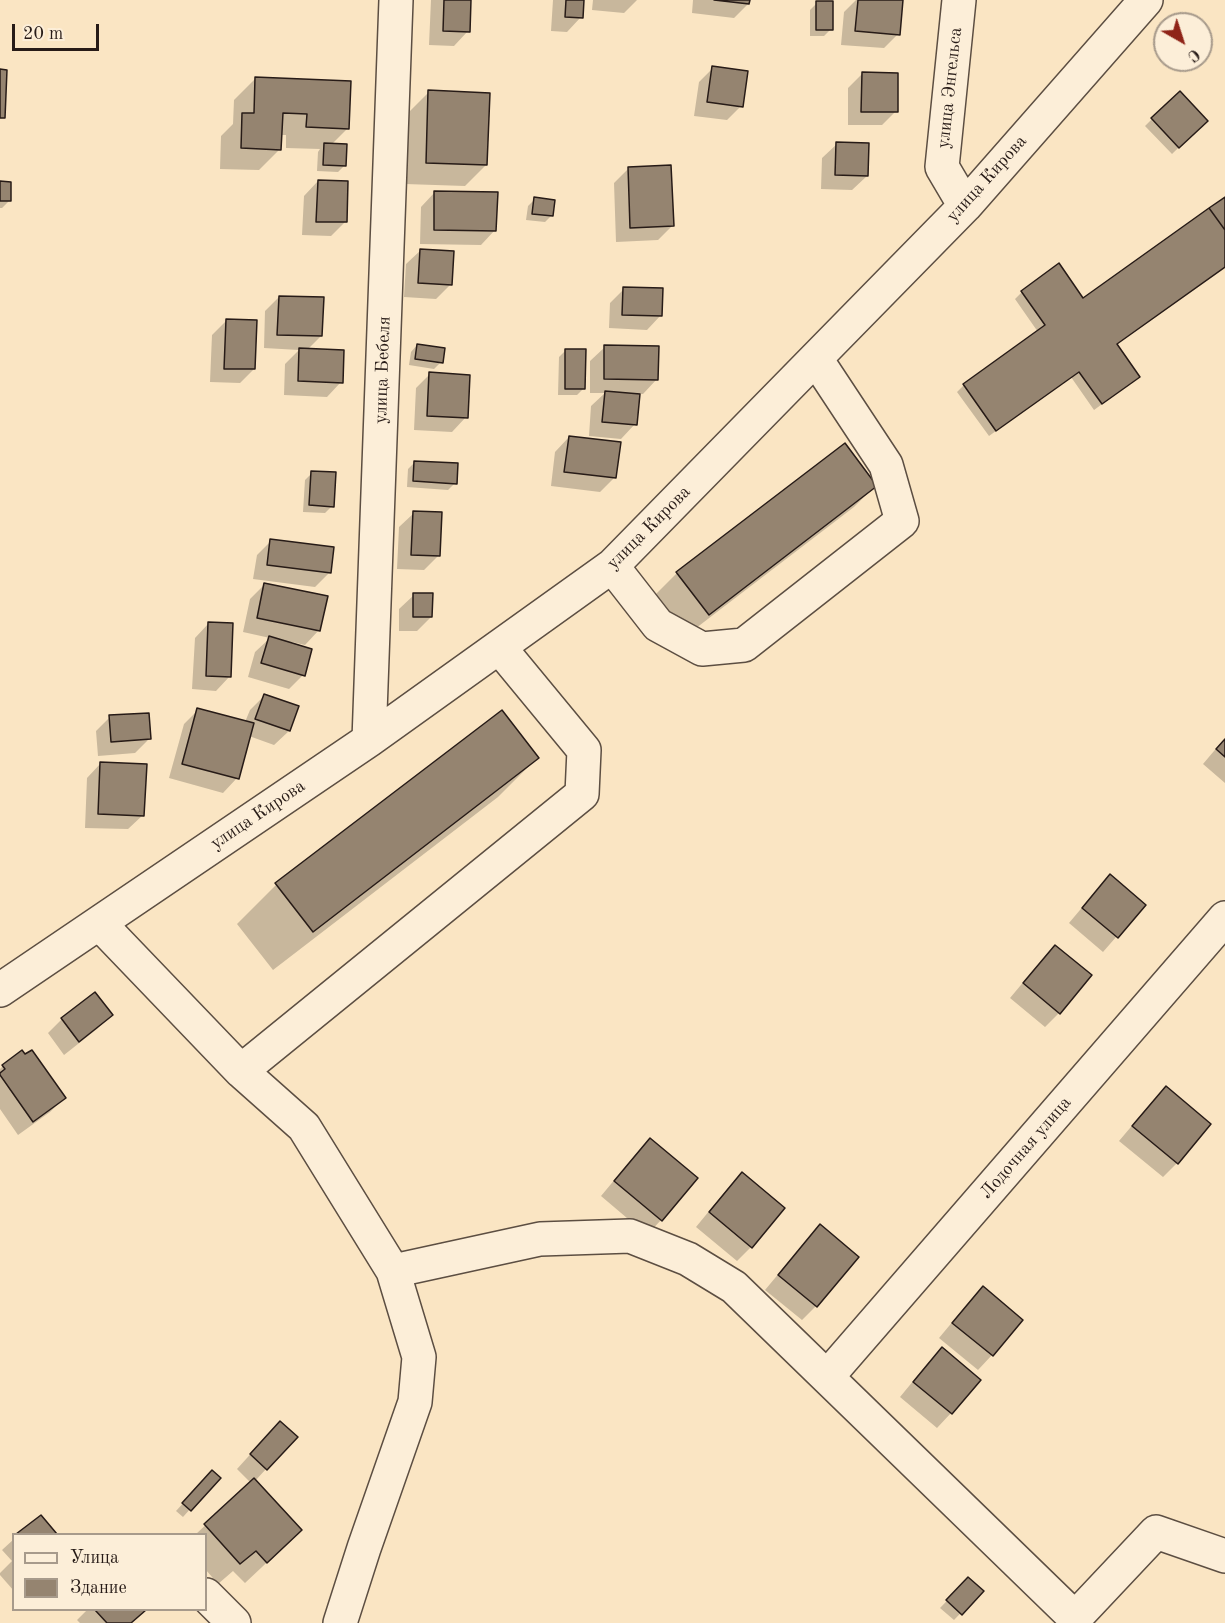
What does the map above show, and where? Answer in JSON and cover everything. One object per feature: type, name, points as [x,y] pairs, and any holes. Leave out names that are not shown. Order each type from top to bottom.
[{"type":"street","name":"улица Бебеля","points":[[369,740],[396,0]]},
{"type":"street","name":"улица Энгельса","points":[[959,0],[942,167],[965,206]]},
{"type":"street","name":"улица Кирова","points":[[0,990],[369,740],[612,567],[965,206],[1146,0]]},
{"type":"street","points":[[612,567],[658,625],[702,649],[744,645],[902,521],[886,465],[816,359]]},
{"type":"street","points":[[241,1071],[582,794],[584,750],[499,647]]},
{"type":"street","name":"Лодочная улица","points":[[826,1377],[1225,918]]},
{"type":"street","points":[[99,923],[241,1071],[304,1127],[393,1271],[419,1356],[415,1402],[340,1623]]},
{"type":"street","points":[[393,1271],[540,1239],[630,1236],[688,1259],[734,1287],[1076,1621],[1156,1532],[1225,1556]]},
{"type":"street","points":[[207,1595],[234,1623]]},
{"type":"building","points":[[444,0],[471,0],[470,32],[443,31]]},
{"type":"building","points":[[566,0],[584,0],[583,18],[565,17]]},
{"type":"building","points":[[714,0],[750,0],[749,4]]},
{"type":"building","points":[[858,0],[903,0],[900,35],[855,31]]},
{"type":"building","points":[[816,1],[833,1],[833,30],[816,30]]},
{"type":"building","points":[[712,66],[748,71],[743,107],[707,102]]},
{"type":"building","points":[[0,69],[7,70],[5,118],[0,118]]},
{"type":"building","points":[[862,72],[898,73],[898,112],[861,112]]},
{"type":"building","points":[[255,77],[351,81],[349,129],[306,127],[307,114],[283,113],[281,150],[241,148],[242,113],[254,113]]},
{"type":"building","points":[[428,90],[490,93],[487,165],[426,163]]},
{"type":"building","points":[[1180,91],[1208,121],[1179,148],[1151,118]]},
{"type":"building","points":[[836,142],[869,143],[868,176],[835,175]]},
{"type":"building","points":[[324,143],[347,144],[346,166],[323,165]]},
{"type":"building","points":[[671,165],[674,226],[630,228],[628,167]]},
{"type":"building","points":[[318,180],[348,181],[347,222],[316,222]]},
{"type":"building","points":[[0,181],[11,182],[11,201],[0,201]]},
{"type":"building","points":[[434,191],[498,192],[496,231],[434,230]]},
{"type":"building","points":[[534,197],[555,200],[553,216],[532,214]]},
{"type":"building","points":[[1225,197],[1225,230],[1209,208]]},
{"type":"building","points":[[1209,208],[1225,230],[1225,267],[1117,344],[1140,377],[1102,404],[1079,372],[996,431],[963,384],[1045,325],[1021,291],[1059,263],[1083,298]]},
{"type":"building","points":[[420,249],[454,251],[452,285],[418,283]]},
{"type":"building","points":[[623,287],[663,288],[662,316],[622,315]]},
{"type":"building","points":[[279,296],[324,297],[322,336],[277,335]]},
{"type":"building","points":[[226,319],[257,320],[255,369],[224,369]]},
{"type":"building","points":[[417,344],[445,348],[443,363],[415,359]]},
{"type":"building","points":[[604,345],[659,346],[658,380],[604,379]]},
{"type":"building","points":[[299,348],[344,350],[343,383],[298,381]]},
{"type":"building","points":[[565,349],[586,349],[585,389],[565,389]]},
{"type":"building","points":[[429,372],[470,375],[468,418],[427,416]]},
{"type":"building","points":[[605,391],[640,394],[637,425],[602,422]]},
{"type":"building","points":[[569,436],[621,442],[616,478],[564,472]]},
{"type":"building","points":[[845,443],[877,486],[709,615],[676,572]]},
{"type":"building","points":[[414,461],[458,463],[457,484],[413,481]]},
{"type":"building","points":[[311,471],[336,472],[334,507],[309,505]]},
{"type":"building","points":[[413,511],[442,512],[440,556],[411,555]]},
{"type":"building","points":[[270,539],[334,547],[331,573],[267,565]]},
{"type":"building","points":[[264,583],[328,596],[320,631],[257,618]]},
{"type":"building","points":[[413,593],[433,593],[432,617],[413,617]]},
{"type":"building","points":[[208,622],[233,623],[231,677],[206,676]]},
{"type":"building","points":[[269,636],[312,649],[305,676],[261,663]]},
{"type":"building","points":[[264,694],[299,706],[290,731],[255,719]]},
{"type":"building","points":[[197,708],[254,723],[239,779],[182,764]]},
{"type":"building","points":[[502,710],[539,758],[313,932],[275,883]]},
{"type":"building","points":[[149,713],[151,739],[111,742],[109,715]]},
{"type":"building","points":[[1225,739],[1225,757],[1216,749]]},
{"type":"building","points":[[100,762],[147,764],[144,816],[98,814]]},
{"type":"building","points":[[1110,874],[1146,905],[1118,938],[1082,908]]},
{"type":"building","points":[[1055,945],[1092,975],[1060,1014],[1023,983]]},
{"type":"building","points":[[95,992],[113,1015],[79,1042],[61,1018]]},
{"type":"building","points":[[22,1050],[25,1054],[32,1050],[66,1098],[33,1122],[0,1075],[5,1069],[2,1065]]},
{"type":"building","points":[[1166,1086],[1211,1124],[1178,1164],[1132,1126]]},
{"type":"building","points":[[650,1138],[698,1178],[662,1221],[614,1181]]},
{"type":"building","points":[[742,1172],[785,1208],[752,1248],[709,1212]]},
{"type":"building","points":[[820,1224],[859,1257],[817,1307],[778,1275]]},
{"type":"building","points":[[983,1286],[1023,1320],[993,1356],[952,1323]]},
{"type":"building","points":[[942,1347],[981,1380],[952,1414],[913,1382]]},
{"type":"building","points":[[280,1421],[298,1437],[267,1470],[250,1454]]},
{"type":"building","points":[[212,1470],[221,1478],[191,1511],[182,1503]]},
{"type":"building","points":[[254,1478],[302,1530],[267,1563],[256,1551],[240,1564],[204,1524]]},
{"type":"building","points":[[41,1515],[56,1533],[17,1533]]},
{"type":"building","points":[[968,1577],[984,1591],[962,1615],[946,1600]]},
{"type":"building","points":[[96,1611],[145,1611],[131,1623],[107,1623]]}]
